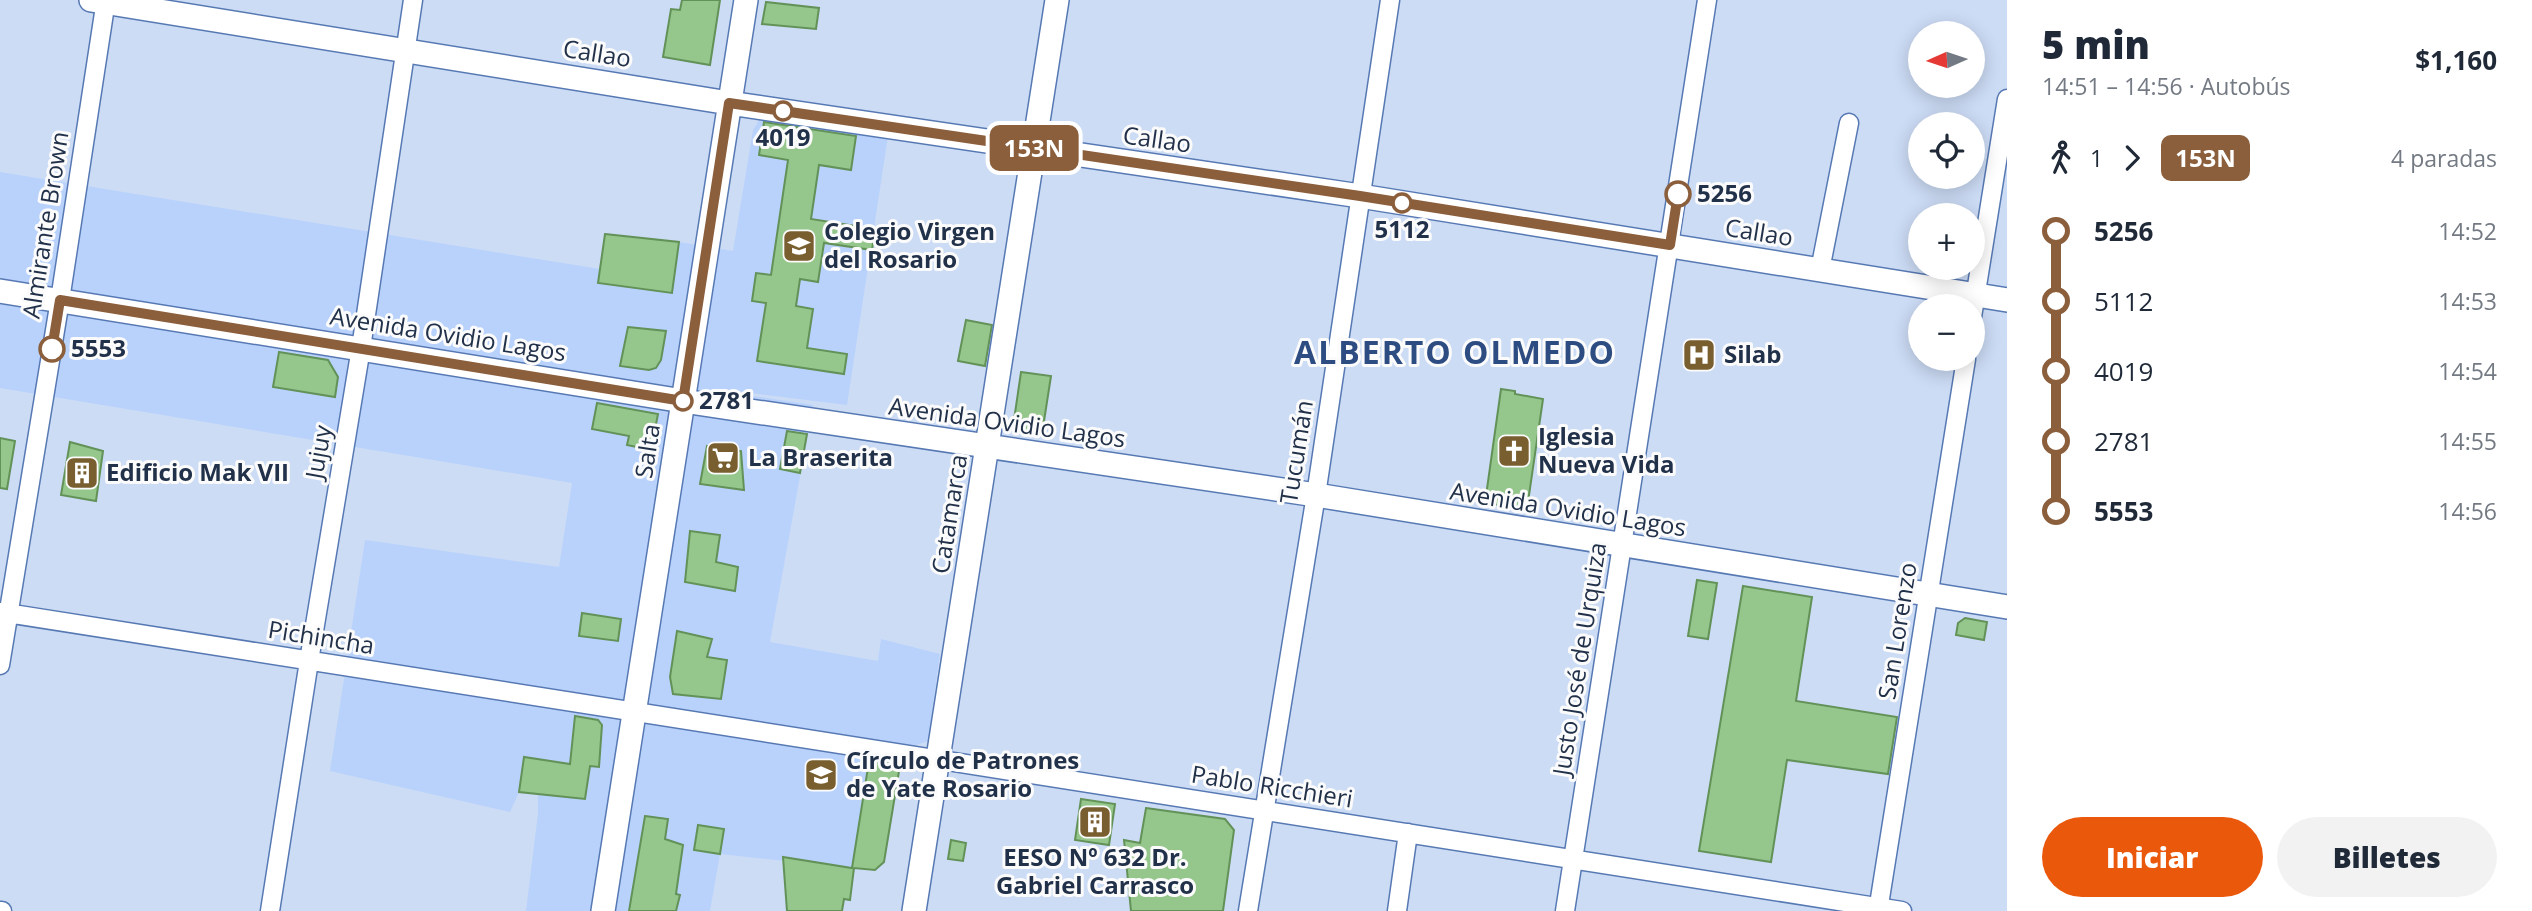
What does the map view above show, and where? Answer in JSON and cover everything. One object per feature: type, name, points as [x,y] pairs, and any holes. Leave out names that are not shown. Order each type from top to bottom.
[{"type":"main road","name":"Salta","points":[[603,911],[746,0]]},
{"type":"main road","name":"Catamarca","points":[[914,911],[1057,0]]},
{"type":"main road","name":"Callao","points":[[101,1],[729,103],[1360,196],[1670,245],[1820,270],[1923,294]]},
{"type":"main road","name":"Avenida Ovidio Lagos","points":[[0,291],[683,401],[1316,495],[2007,607]]},
{"type":"main road","name":"Callao","points":[[1985,304],[2007,300]]},
{"type":"street","name":"Jujuy","points":[[271,911],[309,661],[362,348],[413,0]]},
{"type":"street","name":"Tucumán","points":[[1248,911],[1316,495],[1390,0]]},
{"type":"street","name":"Justo José de Urquiza","points":[[1566,911],[1707,0]]},
{"type":"street","name":"Almirante Brown","points":[[0,665],[4,613],[60,300],[101,1]]},
{"type":"street","points":[[1976,294],[2007,99]]},
{"type":"street","points":[[1820,270],[1849,123]]},
{"type":"street","name":"San Lorenzo","points":[[1878,909],[1964,371]]},
{"type":"street","name":"Pichincha","points":[[4,613],[634,712]]},
{"type":"street","name":"Pablo Ricchieri","points":[[634,712],[1902,911]]},
{"type":"street","points":[[1397,911],[1408,833]]},
{"type":"shaded area","points":[[761,117],[888,136],[847,405],[726,390],[813,405],[770,642],[878,661],[881,639],[940,654],[928,741],[869,761],[854,856],[861,869],[720,854],[710,911],[526,911],[538,794],[519,792],[510,812],[330,771],[365,540],[559,567],[572,483],[0,388],[0,172],[600,269],[599,283],[671,293],[679,242],[733,251],[753,130]]},
{"type":"building","points":[[682,0],[720,0],[710,65],[663,57],[671,9],[680,10]]},
{"type":"building","points":[[766,2],[819,8],[816,29],[762,24]]},
{"type":"building","name":"Colegio Virgen del Rosario","points":[[764,122],[856,136],[851,170],[819,165],[811,219],[875,229],[872,250],[824,243],[818,282],[800,279],[796,306],[813,309],[807,348],[847,354],[844,374],[757,361],[766,303],[752,301],[756,273],[771,275],[788,160],[759,155]]},
{"type":"building","points":[[605,234],[679,242],[672,293],[598,283]]},
{"type":"building","points":[[966,320],[992,325],[985,366],[958,361]]},
{"type":"building","points":[[628,327],[666,331],[661,360],[656,368],[649,370],[620,366]]},
{"type":"building","points":[[279,352],[328,360],[338,377],[335,397],[273,387]]},
{"type":"building","points":[[1021,372],[1051,376],[1042,434],[1022,431],[1014,420]]},
{"type":"building","name":"Iglesia Nueva Vida","points":[[1501,389],[1543,399],[1527,509],[1485,503]]},
{"type":"building","points":[[597,403],[658,414],[651,450],[627,445],[629,436],[592,429]]},
{"type":"building","points":[[787,431],[807,434],[800,473],[780,469]]},
{"type":"building","points":[[0,438],[15,441],[7,489],[0,488]]},
{"type":"building","name":"Edificio Mak VII","points":[[70,442],[103,451],[96,501],[61,495]]},
{"type":"building","points":[[707,446],[741,451],[744,490],[700,484]]},
{"type":"building","points":[[690,531],[720,535],[716,562],[738,567],[735,591],[685,582]]},
{"type":"building","points":[[1697,580],[1717,583],[1708,639],[1688,636]]},
{"type":"building","points":[[1743,586],[1812,597],[1796,701],[1897,717],[1888,774],[1787,760],[1771,862],[1699,851]]},
{"type":"building","points":[[582,613],[621,619],[618,641],[579,636]]},
{"type":"building","points":[[1965,618],[1987,622],[1984,640],[1956,635],[1958,623]]},
{"type":"building","points":[[677,631],[712,639],[707,657],[727,660],[721,699],[673,694],[670,677]]},
{"type":"building","points":[[575,716],[598,720],[602,725],[599,767],[590,766],[585,799],[519,792],[524,757],[570,764]]},
{"type":"building","points":[[869,761],[900,765],[884,862],[875,870],[854,868],[850,900],[844,899],[842,911],[787,911],[783,857],[852,868]]},
{"type":"building","name":"EESO Nº 632 Dr. Gabriel Carrasco","points":[[1081,799],[1115,804],[1109,845],[1075,840]]},
{"type":"building","points":[[1146,808],[1225,819],[1234,830],[1223,911],[1131,911],[1124,840],[1140,843]]},
{"type":"building","points":[[645,816],[668,819],[665,839],[683,845],[676,894],[680,895],[676,911],[629,911]]},
{"type":"building","points":[[698,825],[724,829],[720,854],[694,850]]},
{"type":"building","points":[[951,840],[966,843],[963,861],[948,859]]},
{"type":"bus line","name":"153N","points":[[52,349],[60,300],[683,401],[729,103],[1360,196],[1670,245],[1678,194]]},
{"type":"place","name":"4019","points":[[783,111]]},
{"type":"place","name":"5256","points":[[1678,194]]},
{"type":"place","name":"5112","points":[[1402,203]]},
{"type":"place","name":"Colegio Virgen del Rosario","points":[[799,246]]},
{"type":"place","name":"5553","points":[[52,349]]},
{"type":"place","name":"Silab","points":[[1699,355]]},
{"type":"place","name":"2781","points":[[683,401]]},
{"type":"place","name":"Iglesia Nueva Vida","points":[[1514,451]]},
{"type":"place","name":"La Braserita","points":[[723,458]]},
{"type":"place","name":"Edificio Mak VII","points":[[82,473]]},
{"type":"place","name":"Círculo de Patrones de Yate Rosario","points":[[821,775]]},
{"type":"place","name":"EESO Nº 632 Dr. Gabriel Carrasco","points":[[1095,822]]},
{"type":"district","name":"ALBERTO OLMEDO","points":[[1455,353]]}]
